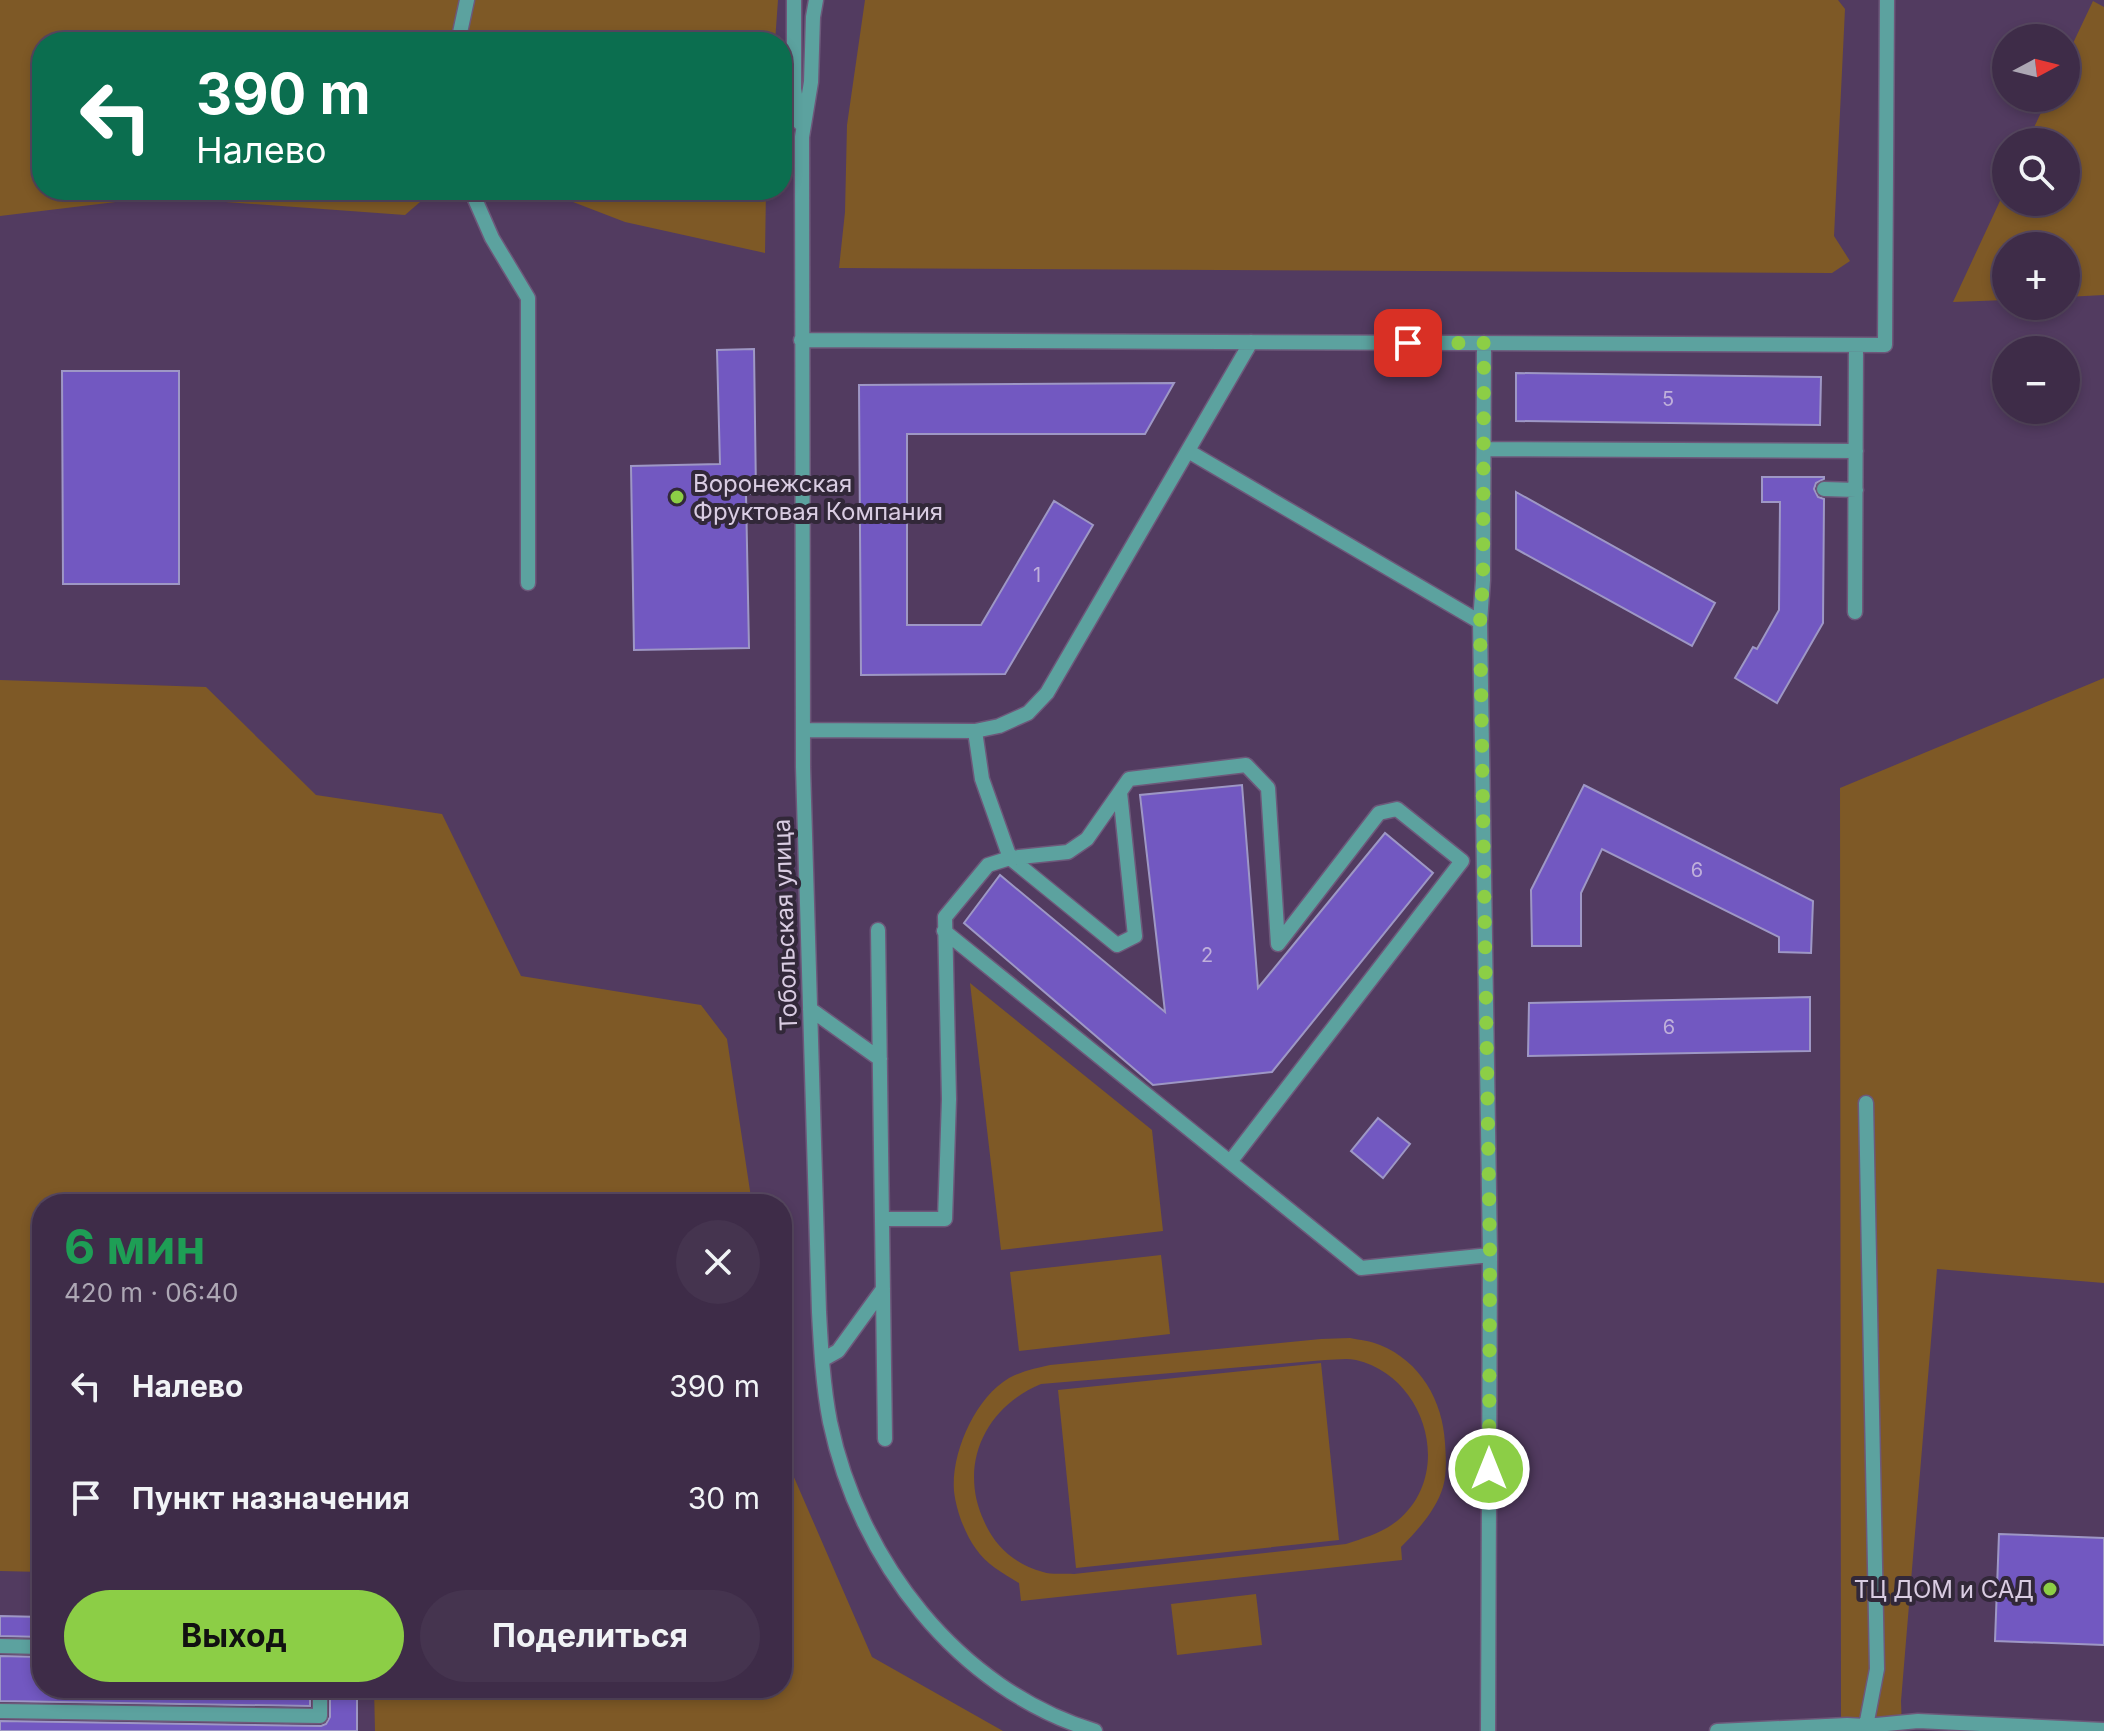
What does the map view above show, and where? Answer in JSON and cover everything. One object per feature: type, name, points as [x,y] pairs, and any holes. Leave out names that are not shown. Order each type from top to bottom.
[{"type":"street","points":[[460,32],[467,0]]},
{"type":"street","points":[[794,0],[794,89],[802,137]]},
{"type":"street","name":"Тобольская улица","points":[[816,0],[811,82],[802,137],[803,730],[822,1360],[830,1423],[855,1505],[871,1537],[915,1606],[987,1676],[1046,1712],[1095,1731]]},
{"type":"street","points":[[801,340],[1885,345],[1887,0]]},
{"type":"street","points":[[475,200],[492,238],[528,298],[528,583]]},
{"type":"street","points":[[803,730],[975,731],[999,726],[1028,713],[1047,693],[1251,342]]},
{"type":"street","points":[[1484,343],[1480,622],[1490,1255],[1488,1731]]},
{"type":"street","points":[[1855,612],[1856,345]]},
{"type":"street","points":[[1484,449],[1856,451]]},
{"type":"street","points":[[1188,451],[1480,622]]},
{"type":"street","points":[[1824,489],[1856,490]]},
{"type":"street","points":[[975,731],[982,779],[1010,858],[1117,945],[1135,936],[1120,792]]},
{"type":"street","points":[[882,1219],[945,1219],[949,1099],[945,917],[988,865],[1010,858],[1068,852],[1087,839],[1129,779],[1246,765],[1268,788],[1278,944],[1379,813],[1397,809],[1462,861],[1230,1162]]},
{"type":"street","points":[[878,930],[885,1439]]},
{"type":"street","points":[[944,931],[1361,1268],[1490,1255]]},
{"type":"street","points":[[810,1009],[880,1059]]},
{"type":"street","points":[[1866,1103],[1877,1669],[1868,1729]]},
{"type":"street","points":[[822,1360],[838,1351],[883,1289]]},
{"type":"street","points":[[0,1646],[32,1647]]},
{"type":"street","points":[[0,1711],[320,1716],[320,1698]]},
{"type":"street","points":[[1717,1731],[1847,1725],[1868,1729],[1918,1721],[2104,1730]]},
{"type":"shaded area","points":[[0,0],[778,0],[776,32],[32,32],[32,200],[132,200],[0,216]]},
{"type":"shaded area","points":[[865,0],[1838,0],[1845,9],[1834,236],[1850,261],[1832,273],[839,268],[845,212],[847,125]]},
{"type":"shaded area","points":[[2093,1],[2104,7],[2104,295],[2080,296],[2080,232],[1992,232],[1992,301],[1953,302],[1993,216],[2080,216],[2080,128],[2034,128],[2041,112],[2080,112],[2080,28]]},
{"type":"shaded area","points":[[198,200],[422,200],[405,215]]},
{"type":"shaded area","points":[[568,200],[766,200],[765,253],[625,222]]},
{"type":"shaded area","points":[[2104,678],[2104,1283],[1937,1269],[1901,1701],[1902,1731],[1841,1731],[1840,788]]},
{"type":"shaded area","points":[[0,680],[206,687],[316,795],[442,814],[521,976],[701,1005],[727,1039],[750,1194],[32,1194],[32,1572],[0,1571]]},
{"type":"shaded area","points":[[970,983],[1152,1130],[1163,1231],[1001,1250]]},
{"type":"shaded area","points":[[1161,1255],[1170,1334],[1019,1351],[1010,1272]]},
{"type":"shaded area","points":[[1321,1339],[1362,1340],[1394,1352],[1418,1372],[1440,1412],[1446,1454],[1443,1487],[1431,1512],[1401,1547],[1402,1560],[1021,1601],[1019,1583],[990,1564],[972,1543],[955,1498],[957,1460],[976,1413],[997,1387],[1009,1378],[1050,1365]],"holes":[[[1356,1360],[1380,1370],[1400,1385],[1415,1406],[1424,1429],[1428,1454],[1425,1478],[1415,1501],[1397,1521],[1379,1532],[1346,1544],[1074,1574],[1047,1573],[1015,1559],[994,1539],[984,1521],[974,1479],[982,1440],[992,1423],[1021,1394],[1041,1384]]]},
{"type":"shaded area","points":[[1321,1363],[1339,1540],[1076,1568],[1058,1390]]},
{"type":"shaded area","points":[[792,1468],[872,1657],[1003,1731],[375,1731],[374,1698],[792,1698]]},
{"type":"shaded area","points":[[1256,1594],[1262,1645],[1177,1655],[1171,1604]]},
{"type":"building","name":"Воронежская Фруктовая Компания","points":[[754,349],[756,494],[746,494],[749,648],[634,650],[631,466],[720,464],[717,350]]},
{"type":"building","points":[[62,371],[179,371],[179,584],[63,584]]},
{"type":"building","points":[[1516,373],[1821,377],[1820,425],[1516,421]]},
{"type":"building","points":[[1174,383],[1145,434],[907,434],[907,625],[981,625],[1054,501],[1093,525],[1005,674],[861,675],[859,385]]},
{"type":"building","points":[[1762,477],[1824,477],[1814,489],[1818,497],[1824,499],[1823,623],[1777,703],[1735,678],[1753,647],[1757,649],[1779,610],[1780,502],[1762,502]]},
{"type":"building","points":[[1516,492],[1715,603],[1692,646],[1516,549]]},
{"type":"building","points":[[1242,785],[1258,988],[1385,833],[1433,873],[1272,1072],[1153,1085],[964,923],[1000,875],[1165,1012],[1140,795]]},
{"type":"building","points":[[1584,785],[1813,901],[1811,953],[1779,952],[1779,937],[1602,849],[1581,893],[1581,946],[1532,946],[1531,890]]},
{"type":"building","points":[[1810,997],[1810,1051],[1528,1056],[1529,1003]]},
{"type":"building","points":[[1378,1118],[1410,1144],[1383,1178],[1351,1151]]},
{"type":"building","name":"ТЦ ДОМ и САД","points":[[1999,1534],[2104,1538],[2104,1645],[1995,1641]]},
{"type":"building","points":[[0,1616],[32,1617],[32,1637],[0,1636]]},
{"type":"building","points":[[0,1656],[32,1657],[32,1698],[310,1698],[310,1706],[0,1701]]},
{"type":"building","points":[[330,1698],[357,1698],[357,1731],[0,1731],[0,1721],[321,1726],[330,1717]]},
{"type":"place","name":"Воронежская Фруктовая Компания","points":[[677,497]]},
{"type":"place","name":"ТЦ ДОМ и САД","points":[[2050,1589]]},
{"type":"route","points":[[1408,343],[1484,343],[1480,622],[1490,1255],[1489,1469]]}]
